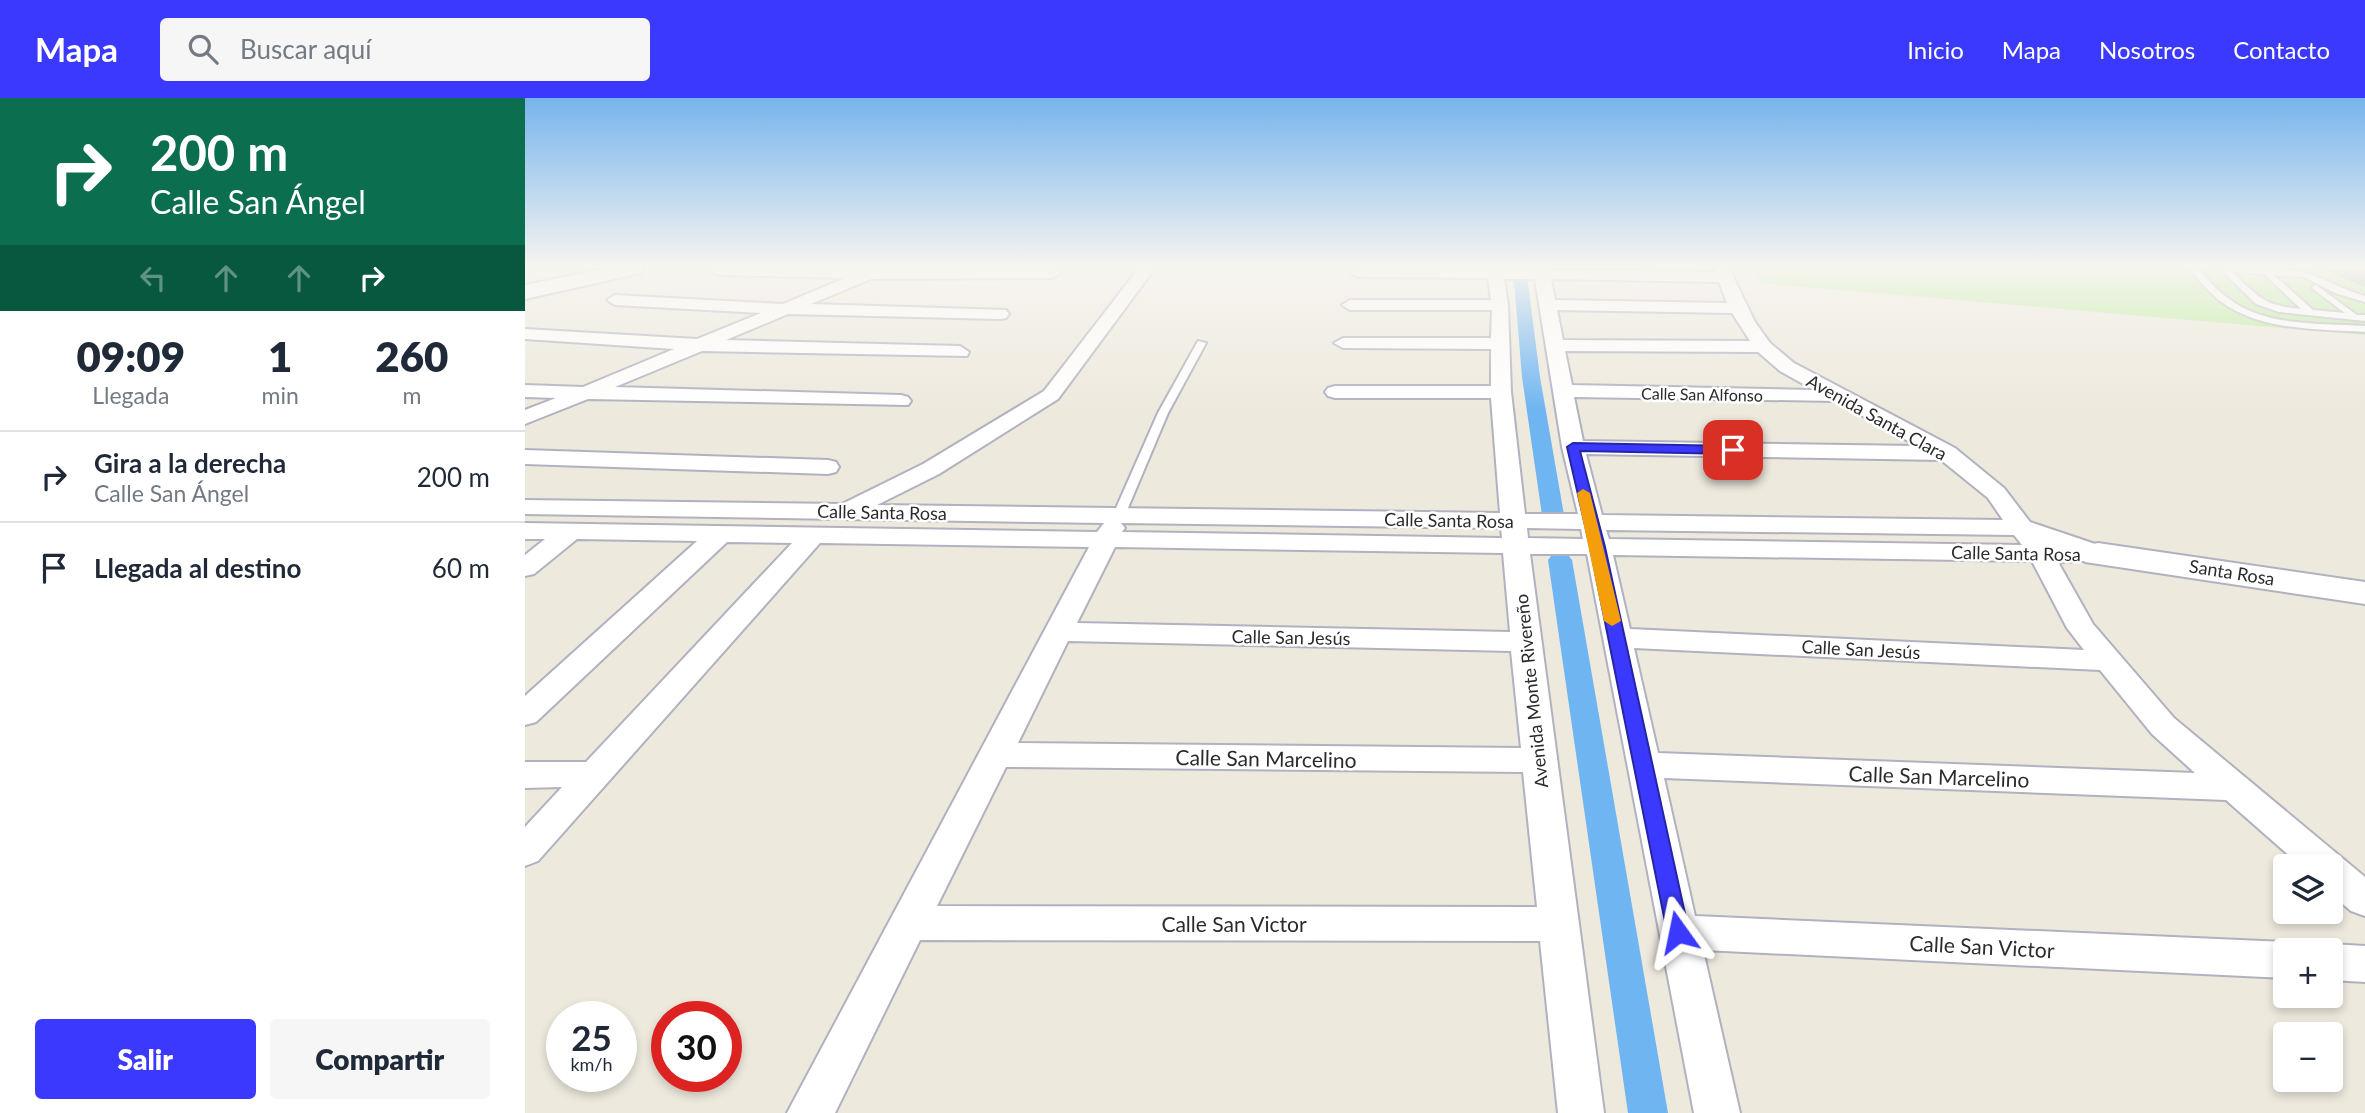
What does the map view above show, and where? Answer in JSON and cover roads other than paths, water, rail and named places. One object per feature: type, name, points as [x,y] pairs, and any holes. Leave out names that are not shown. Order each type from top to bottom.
[{"type":"main road","name":"Santa Rosa","points":[[2098,554],[2365,593]]},
{"type":"street","points":[[525,418],[771,315]]},
{"type":"street","points":[[845,511],[931,469],[1051,395],[1111,315]]},
{"type":"street","name":"Avenida Monte Rivereño","points":[[1500,315],[1501,392],[1525,642],[1581,1113]]},
{"type":"street","points":[[1551,315],[1573,447],[1594,534],[1717,1113]]},
{"type":"street","name":"Avenida Santa Clara","points":[[1743,315],[1763,347],[1787,367],[1947,453],[1996,493],[2024,528],[2081,628],[2106,661],[2163,726],[2312,854]]},
{"type":"street","points":[[525,334],[699,345],[960,352]]},
{"type":"street","points":[[1343,344],[1500,344]]},
{"type":"street","points":[[1555,345],[1763,347]]},
{"type":"street","points":[[525,391],[582,395],[901,401]]},
{"type":"street","name":"Calle San Alfonso","points":[[1563,391],[1842,396]]},
{"type":"street","points":[[1335,392],[1501,392]]},
{"type":"street","points":[[1573,447],[1947,453]]},
{"type":"street","points":[[525,457],[828,467]]},
{"type":"street","name":"Calle Santa Rosa","points":[[525,507],[1119,515],[1515,533]]},
{"type":"street","points":[[810,1113],[1119,515]]},
{"type":"street","name":"Calle Santa Rosa","points":[[525,531],[1105,540],[2024,528],[2098,554]]},
{"type":"street","points":[[525,568],[570,532]]},
{"type":"street","points":[[525,714],[720,534]]},
{"type":"street","name":"Calle Santa Rosa","points":[[1594,534],[2041,554],[2098,554]]},
{"type":"street","points":[[525,851],[813,535]]},
{"type":"street","name":"Calle San Jesús","points":[[1058,632],[1525,642]]},
{"type":"street","name":"Calle San Jesús","points":[[1616,638],[2106,661]]},
{"type":"street","name":"Calle San Marcelino","points":[[994,755],[1537,760]]},
{"type":"street","name":"Calle San Marcelino","points":[[1643,765],[2235,787]]},
{"type":"street","points":[[525,775],[597,774]]},
{"type":"street","points":[[2343,881],[2365,900]]},
{"type":"street","name":"Calle San Victor","points":[[908,923],[1559,924]]},
{"type":"street","name":"Calle San Victor","points":[[1678,932],[2273,959]]},
{"type":"street","points":[[2343,963],[2365,964]]},
{"type":"lane","points":[[2263,315],[2365,329]]},
{"type":"lane","points":[[2337,315],[2365,318]]},
{"type":"lane","points":[[1119,515],[1163,414],[1201,343]]},
{"type":"waterway","points":[[1524,315],[1553,515]]},
{"type":"waterway","points":[[1560,560],[1648,1113]]}]
